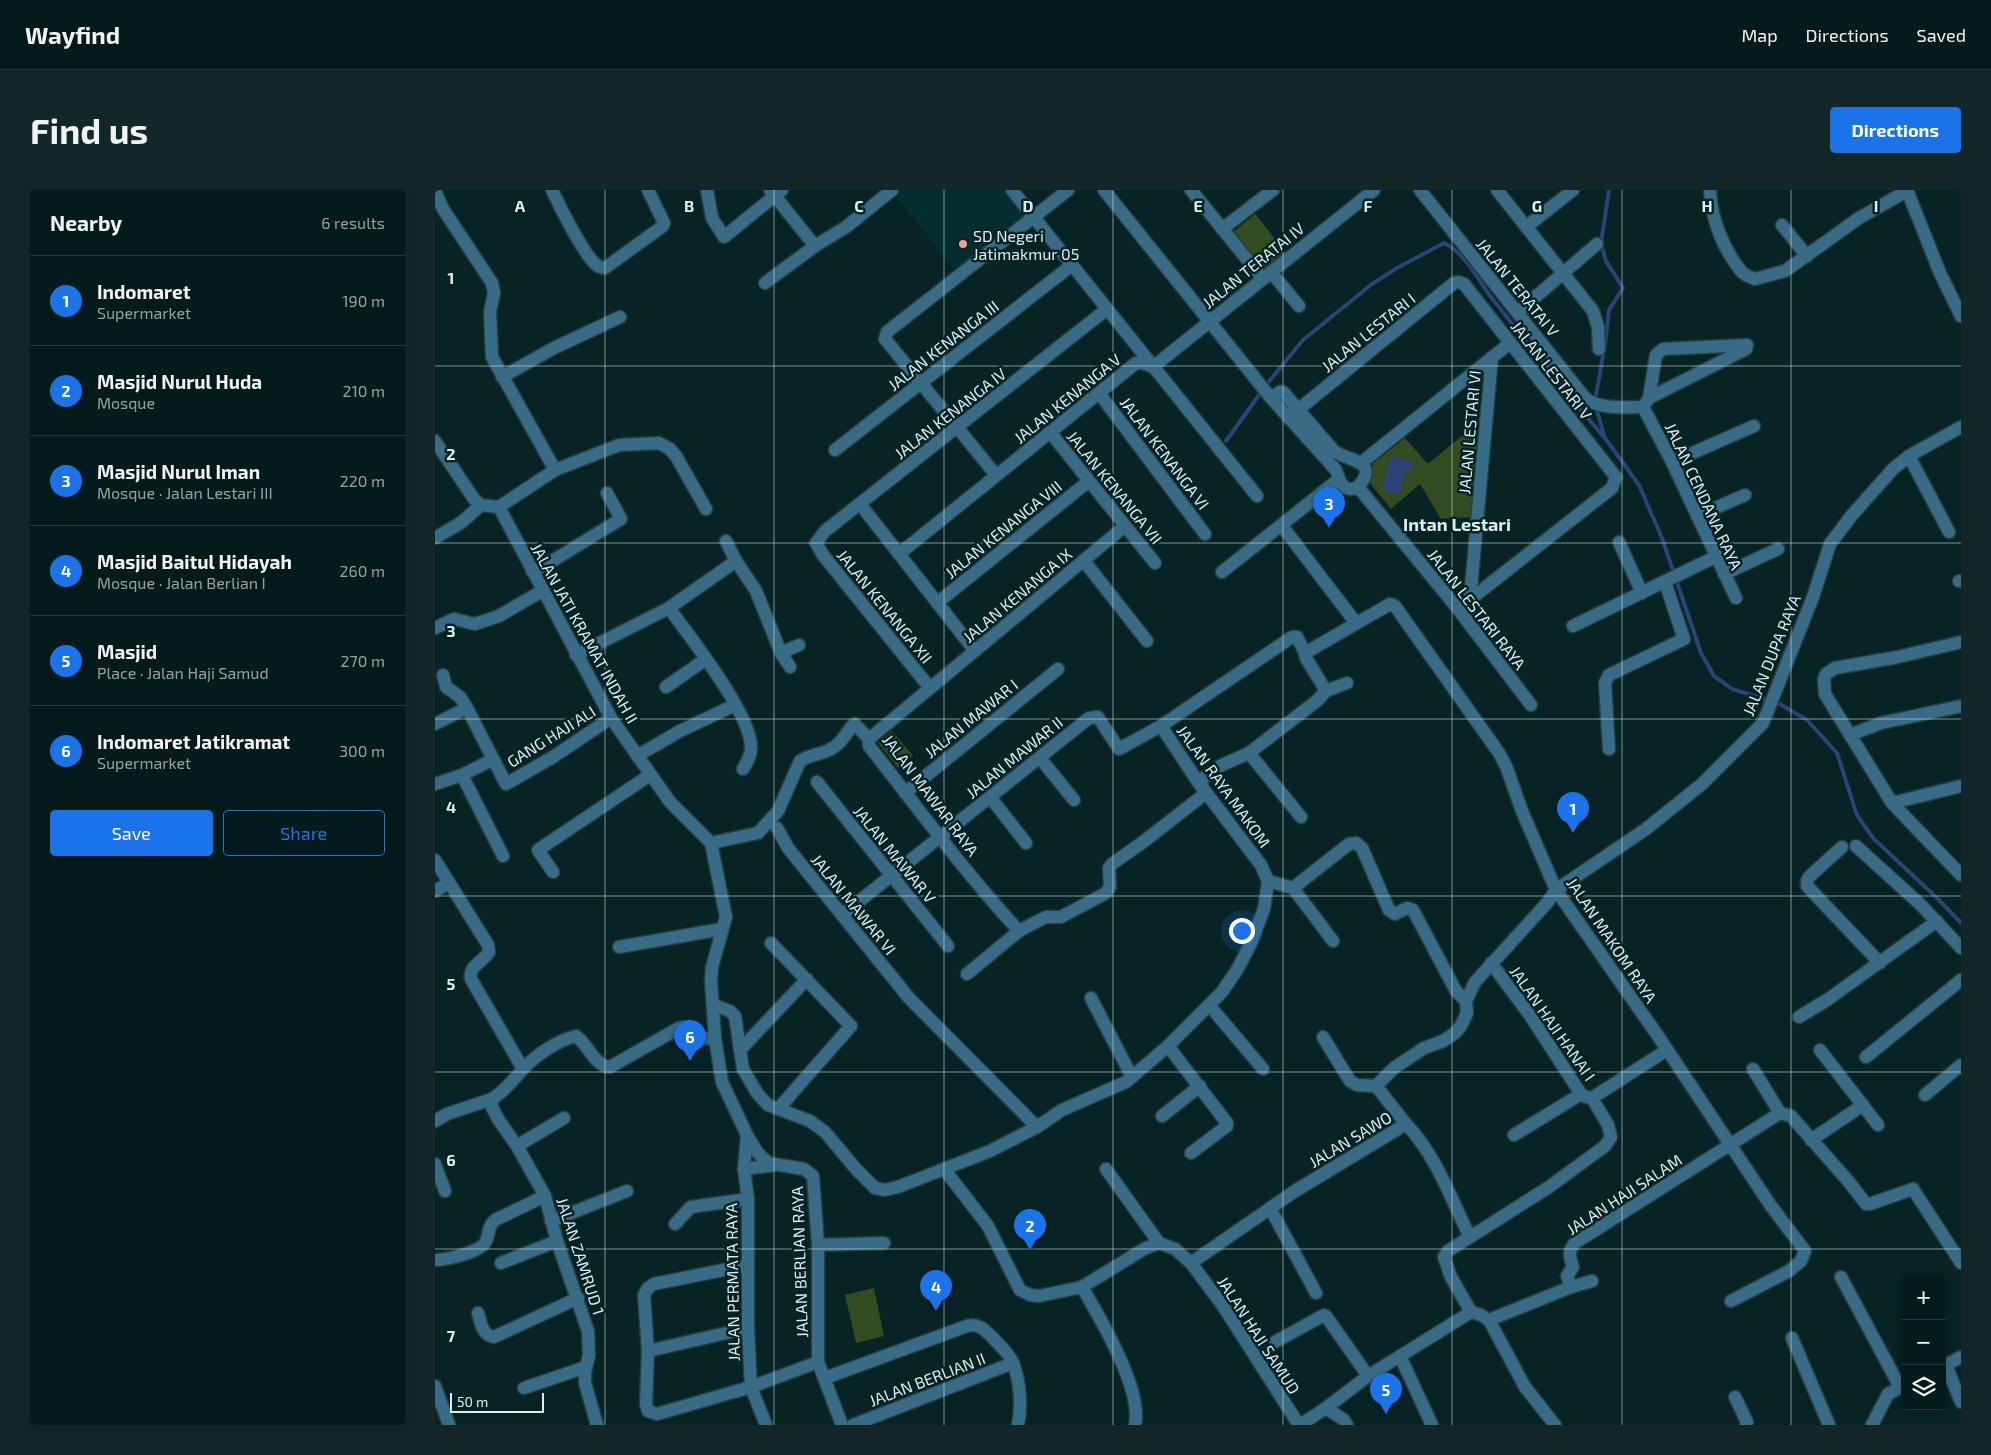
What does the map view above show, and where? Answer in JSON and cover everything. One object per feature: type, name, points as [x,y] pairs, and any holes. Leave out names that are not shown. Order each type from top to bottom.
[{"type":"street","points":[[551,190],[591,260],[598,267],[605,268],[663,226],[648,190]]},
{"type":"street","points":[[707,190],[712,218],[724,237],[776,192],[815,246]]},
{"type":"street","points":[[765,283],[815,246],[847,227],[892,190]]},
{"type":"street","points":[[1011,190],[1257,496]]},
{"type":"street","points":[[996,475],[885,338],[887,332],[1068,190]]},
{"type":"street","points":[[1104,190],[1266,392],[1283,392],[1293,414],[1324,459],[1336,470],[1338,480],[1348,489],[1359,486],[1365,477],[1365,469],[1361,463],[1353,458],[1341,456],[1334,451],[1293,414]]},
{"type":"street","points":[[1191,190],[1222,229],[1299,306]]},
{"type":"street","points":[[1222,229],[1273,190]]},
{"type":"street","name":"JALAN TERATAI IV","points":[[1153,367],[1374,190]]},
{"type":"street","name":"JALAN TERATAI V","points":[[1419,190],[1585,398],[1592,403],[1617,408],[1646,402]]},
{"type":"street","points":[[1497,190],[1593,311],[1598,327],[1599,348]]},
{"type":"street","points":[[1526,227],[1573,190]]},
{"type":"street","points":[[1710,190],[1713,217],[1725,244],[1742,272],[1755,279],[1785,271],[1859,218],[1911,192],[1940,273],[1961,316]]},
{"type":"street","points":[[435,191],[443,210],[491,283],[494,293],[490,312],[492,357],[555,470]]},
{"type":"street","points":[[1783,225],[1807,256]]},
{"type":"street","points":[[1517,312],[1597,244]]},
{"type":"street","name":"JALAN KENANGA III","points":[[835,450],[1072,265]]},
{"type":"street","name":"JALAN LESTARI V","points":[[1458,282],[1464,284],[1616,477],[1613,488],[1470,599]]},
{"type":"street","name":"JALAN LESTARI I","points":[[1293,414],[1454,283],[1458,282]]},
{"type":"street","name":"JALAN KENANGA IV","points":[[816,543],[825,531],[1107,309]]},
{"type":"street","points":[[502,377],[554,348],[620,317]]},
{"type":"street","points":[[1361,463],[1510,343]]},
{"type":"street","points":[[1747,345],[1746,349],[1646,402],[1656,355],[1659,351],[1672,348],[1747,345]]},
{"type":"street","name":"JALAN LESTARI VI","points":[[1470,599],[1492,357]]},
{"type":"street","name":"JALAN KENANGA V","points":[[899,554],[1136,364],[1143,363],[1153,367]]},
{"type":"street","name":"JALAN KENANGA VI","points":[[1099,393],[1205,534]]},
{"type":"street","name":"JALAN CENDANA RAYA","points":[[1646,402],[1735,598]]},
{"type":"street","points":[[1672,462],[1755,426]]},
{"type":"street","name":"JALAN DUPA RAYA","points":[[1556,890],[1646,829],[1702,784],[1763,723],[1813,597],[1830,544],[1852,515],[1893,469],[1909,456],[1961,427]]},
{"type":"street","name":"JALAN KENANGA VII","points":[[1050,432],[1155,563]]},
{"type":"street","points":[[435,441],[474,499],[481,505],[499,508],[555,470],[619,445],[659,443],[670,449],[676,456],[707,509]]},
{"type":"street","points":[[1909,456],[1949,532]]},
{"type":"street","points":[[1324,459],[1329,474],[1324,491]]},
{"type":"street","points":[[1222,572],[1338,480]]},
{"type":"street","name":"JALAN KENANGA VIII","points":[[937,603],[1089,481]]},
{"type":"street","name":"JALAN LESTARI RAYA","points":[[1359,486],[1458,609],[1531,705]]},
{"type":"street","points":[[532,571],[621,519],[607,493]]},
{"type":"street","points":[[1697,516],[1745,495]]},
{"type":"street","points":[[860,504],[975,651]]},
{"type":"street","points":[[435,538],[463,522],[481,505]]},
{"type":"street","name":"JALAN JATI KRAMAT INDAH II","points":[[499,508],[576,656],[611,718],[670,802],[711,843]]},
{"type":"street","name":"JALAN KENANGA IX","points":[[930,688],[1125,526]]},
{"type":"street","points":[[1282,526],[1356,623],[1305,653]]},
{"type":"street","points":[[726,541],[756,591],[781,653],[790,668]]},
{"type":"street","points":[[1619,542],[1642,593]]},
{"type":"street","name":"JALAN KENANGA XII","points":[[816,543],[823,555],[930,688]]},
{"type":"street","points":[[1724,574],[1778,549]]},
{"type":"street","points":[[1573,626],[1715,557]]},
{"type":"street","points":[[576,656],[669,608],[736,560]]},
{"type":"street","points":[[1084,560],[1147,640]]},
{"type":"street","points":[[1609,750],[1606,679],[1609,675],[1685,639],[1667,581]]},
{"type":"street","points":[[435,628],[454,619],[475,624],[499,616],[542,592]]},
{"type":"street","points":[[1458,609],[1470,599]]},
{"type":"street","name":"JALAN MAKOM RAYA","points":[[1356,623],[1390,604],[1395,606],[1502,760],[1556,890],[1731,1144],[1771,1206],[1805,1251],[1801,1261],[1789,1270],[1731,1301]]},
{"type":"street","points":[[669,608],[744,718],[752,750],[743,769]]},
{"type":"street","points":[[1161,726],[1292,637],[1297,637],[1306,658],[1326,691]]},
{"type":"street","points":[[1961,642],[1898,657],[1841,667],[1830,671],[1824,679],[1823,688],[1892,803],[1961,874]]},
{"type":"street","points":[[781,653],[799,645]]},
{"type":"street","points":[[666,687],[705,659]]},
{"type":"street","name":"JALAN MAWAR I","points":[[905,792],[1058,669]]},
{"type":"street","points":[[435,784],[462,775],[492,760],[467,708],[460,697],[446,687],[443,675]]},
{"type":"street","points":[[1198,782],[1220,766],[1249,753],[1326,691],[1347,683]]},
{"type":"street","name":"JALAN MAWAR RAYA","points":[[930,688],[869,738],[869,746],[991,900],[1019,931]]},
{"type":"street","points":[[637,756],[681,731],[735,705]]},
{"type":"street","points":[[1850,735],[1881,723],[1961,706]]},
{"type":"street","points":[[435,724],[467,708]]},
{"type":"street","name":"JALAN MAWAR II","points":[[842,915],[1089,718],[1098,717],[1102,721],[1119,749],[1161,726]]},
{"type":"street","name":"GANG HAJI ALI","points":[[492,760],[506,784],[553,757],[611,718]]},
{"type":"street","points":[[747,1135],[722,1082],[715,1038],[711,981],[712,966],[726,917],[711,843],[758,833],[778,811],[800,761],[838,744],[855,724],[869,738]]},
{"type":"street","name":"JALAN RAYA MAKOM","points":[[1161,726],[1198,782],[1261,864],[1269,881]]},
{"type":"street","points":[[1249,753],[1301,817]]},
{"type":"street","points":[[1040,758],[1074,800]]},
{"type":"street","points":[[462,775],[503,856]]},
{"type":"street","points":[[553,872],[538,850],[650,775]]},
{"type":"street","name":"JALAN MAWAR V","points":[[817,782],[948,946]]},
{"type":"street","points":[[1892,803],[1961,786]]},
{"type":"street","points":[[967,974],[1019,931],[1046,917],[1061,917],[1106,893],[1111,887],[1109,868],[1111,864],[1143,842],[1206,793]]},
{"type":"street","points":[[990,798],[1026,843]]},
{"type":"street","name":"JALAN MAWAR VI","points":[[777,828],[788,848],[909,998],[1037,1127]]},
{"type":"street","points":[[1293,888],[1349,844],[1356,843],[1363,848],[1389,910],[1395,914],[1407,908],[1413,910],[1456,991],[1466,1001]]},
{"type":"street","points":[[1856,846],[1937,921],[1961,948]]},
{"type":"street","points":[[1842,847],[1809,877],[1807,886],[1880,964]]},
{"type":"street","points":[[1948,861],[1961,857]]},
{"type":"street","points":[[435,860],[488,945],[489,952],[485,959],[469,972],[471,979],[523,1069]]},
{"type":"street","points":[[714,1005],[730,1011],[735,1016],[743,1069],[757,1093],[767,1105],[810,1121],[825,1132],[856,1169],[879,1190],[898,1186],[990,1150],[1037,1127],[1061,1110],[1126,1082],[1168,1046],[1222,992],[1237,970],[1250,945],[1264,909],[1269,881],[1293,888],[1333,941]]},
{"type":"street","points":[[435,892],[449,883]]},
{"type":"street","name":"JALAN SAWO","points":[[1191,1263],[1295,1191],[1406,1124],[1376,1086],[1394,1068],[1424,1048],[1443,1041],[1455,1033],[1461,1026],[1467,1013],[1466,1001],[1475,982],[1491,963],[1514,941],[1556,890]]},
{"type":"street","points":[[1799,1017],[1880,964],[1937,921]]},
{"type":"street","points":[[619,947],[722,929]]},
{"type":"street","points":[[771,943],[851,1026],[778,1109]]},
{"type":"street","name":"JALAN HAJI HANAI I","points":[[1471,1312],[1451,1276],[1445,1257],[1448,1252],[1549,1187],[1605,1146],[1611,1137],[1608,1125],[1491,963]]},
{"type":"street","points":[[740,1050],[807,980]]},
{"type":"street","points":[[1866,1057],[1961,980]]},
{"type":"street","points":[[1091,998],[1132,1077]]},
{"type":"street","points":[[1209,1005],[1263,1069]]},
{"type":"street","points":[[435,1121],[447,1114],[492,1099],[547,1049],[568,1038],[576,1036],[583,1041],[600,1064],[604,1067],[610,1067],[679,1028],[683,1027],[696,1039],[715,1038]]},
{"type":"street","points":[[1323,1037],[1350,1081],[1357,1085],[1376,1086]]},
{"type":"street","points":[[1168,1046],[1227,1122],[1227,1126],[1191,1153]]},
{"type":"street","points":[[1513,1135],[1667,1050]]},
{"type":"street","points":[[1820,1050],[1878,1125]]},
{"type":"street","points":[[1925,1095],[1961,1065]]},
{"type":"street","points":[[1753,1069],[1780,1113],[1791,1116],[1866,1204],[1913,1189],[1961,1263]]},
{"type":"street","points":[[1162,1116],[1199,1086]]},
{"type":"street","name":"JALAN ZAMRUD 1","points":[[492,1099],[491,1106],[498,1119],[517,1146],[545,1196],[557,1241],[578,1298],[588,1331],[589,1355],[585,1383],[597,1425]]},
{"type":"street","points":[[1811,1140],[1863,1105]]},
{"type":"street","name":"JALAN HAJI SALAM","points":[[1571,1286],[1567,1276],[1573,1267],[1569,1255],[1575,1243],[1780,1113]]},
{"type":"street","points":[[517,1146],[564,1118]]},
{"type":"street","points":[[1406,1124],[1421,1140],[1470,1237]]},
{"type":"street","name":"JALAN BERLIAN RAYA","points":[[747,1135],[767,1163],[804,1169],[813,1176],[818,1245],[818,1362],[842,1425]]},
{"type":"street","name":"JALAN PERMATA RAYA","points":[[747,1135],[744,1169],[747,1199],[747,1328],[751,1387],[766,1425]]},
{"type":"street","points":[[435,1164],[445,1191]]},
{"type":"street","points":[[744,1169],[778,1164]]},
{"type":"street","points":[[944,1169],[988,1226],[1020,1290],[1030,1295],[1039,1296],[1081,1287],[1144,1249],[1159,1243],[1106,1169]]},
{"type":"street","points":[[551,1221],[627,1191]]},
{"type":"street","points":[[435,1260],[469,1253],[482,1246],[487,1240],[490,1225],[495,1220],[545,1196]]},
{"type":"street","points":[[675,1224],[691,1207],[747,1199]]},
{"type":"street","points":[[1270,1208],[1316,1293]]},
{"type":"street","points":[[501,1264],[557,1241]]},
{"type":"street","points":[[818,1245],[884,1243]]},
{"type":"street","name":"JALAN HAJI SAMUD","points":[[1159,1243],[1175,1249],[1191,1263],[1223,1306],[1300,1425]]},
{"type":"street","points":[[748,1265],[654,1284],[648,1288],[644,1295],[648,1351],[646,1404],[648,1411],[657,1414],[751,1387],[818,1362]]},
{"type":"street","points":[[1841,1277],[1901,1384]]},
{"type":"street","points":[[1489,1320],[1571,1286],[1592,1282]]},
{"type":"street","points":[[1081,1287],[1104,1326],[1123,1365],[1135,1402],[1137,1417],[1135,1425]]},
{"type":"street","points":[[478,1313],[483,1331],[494,1337],[578,1298]]},
{"type":"street","points":[[1300,1425],[1327,1408],[1368,1376],[1471,1312],[1489,1320],[1525,1387],[1555,1425]]},
{"type":"street","points":[[1275,1342],[1326,1316],[1368,1376]]},
{"type":"street","points":[[825,1378],[973,1325],[981,1327],[1006,1352],[1013,1363],[1020,1397],[1015,1424]]},
{"type":"street","points":[[648,1351],[747,1328]]},
{"type":"street","points":[[1792,1338],[1829,1425]]},
{"type":"street","points":[[1400,1356],[1432,1425]]},
{"type":"street","points":[[1946,1365],[1961,1357]]},
{"type":"street","name":"JALAN BERLIAN II","points":[[853,1425],[1013,1363]]},
{"type":"street","points":[[524,1388],[586,1367]]},
{"type":"street","points":[[1946,1370],[1961,1402]]},
{"type":"street","points":[[435,1386],[449,1425]]},
{"type":"street","points":[[1872,1425],[1888,1394],[1901,1387]]},
{"type":"street","points":[[1735,1397],[1747,1422],[1746,1425]]},
{"type":"street","points":[[1327,1408],[1344,1420],[1347,1425]]},
{"type":"shaded area","name":"SD Negeri Jatimakmur 05","points":[[900,190],[1007,190],[1027,216],[956,272],[894,194]]},
{"type":"green space","points":[[1255,214],[1288,255],[1264,274],[1232,233]]},
{"type":"green space","points":[[1481,420],[1474,517],[1441,519],[1420,484],[1391,509],[1369,482],[1373,463],[1405,438],[1428,464]]},
{"type":"green space","points":[[892,731],[913,756],[898,768],[878,743]]},
{"type":"green space","points":[[874,1288],[884,1336],[856,1343],[845,1295]]},
{"type":"water","points":[[1391,456],[1414,462],[1411,472],[1406,471],[1399,495],[1382,490]]},
{"type":"waterway","points":[[1595,401],[1609,310],[1623,288],[1606,261],[1601,243],[1609,190]]},
{"type":"waterway","points":[[1226,441],[1267,384],[1303,340],[1372,284],[1397,268],[1444,243],[1464,259],[1491,297],[1604,437]]},
{"type":"waterway","points":[[1596,408],[1605,438],[1639,485],[1662,538],[1701,653],[1714,676],[1732,689],[1778,703],[1807,720],[1837,753],[1857,815],[1873,838],[1961,923]]},
{"type":"place","name":"SD Negeri Jatimakmur 05","points":[[963,244]]},
{"type":"place","name":"Masjid Nurul Iman","points":[[1329,528]]},
{"type":"place","name":"Indomaret","points":[[1573,833]]},
{"type":"place","name":"Indomaret Jatikramat","points":[[690,1061]]},
{"type":"place","name":"Masjid Nurul Huda","points":[[1030,1250]]},
{"type":"place","name":"Masjid Baitul Hidayah","points":[[936,1311]]},
{"type":"place","name":"Masjid","points":[[1386,1414]]},
{"type":"district","name":"Intan Lestari","points":[[1457,524]]}]
